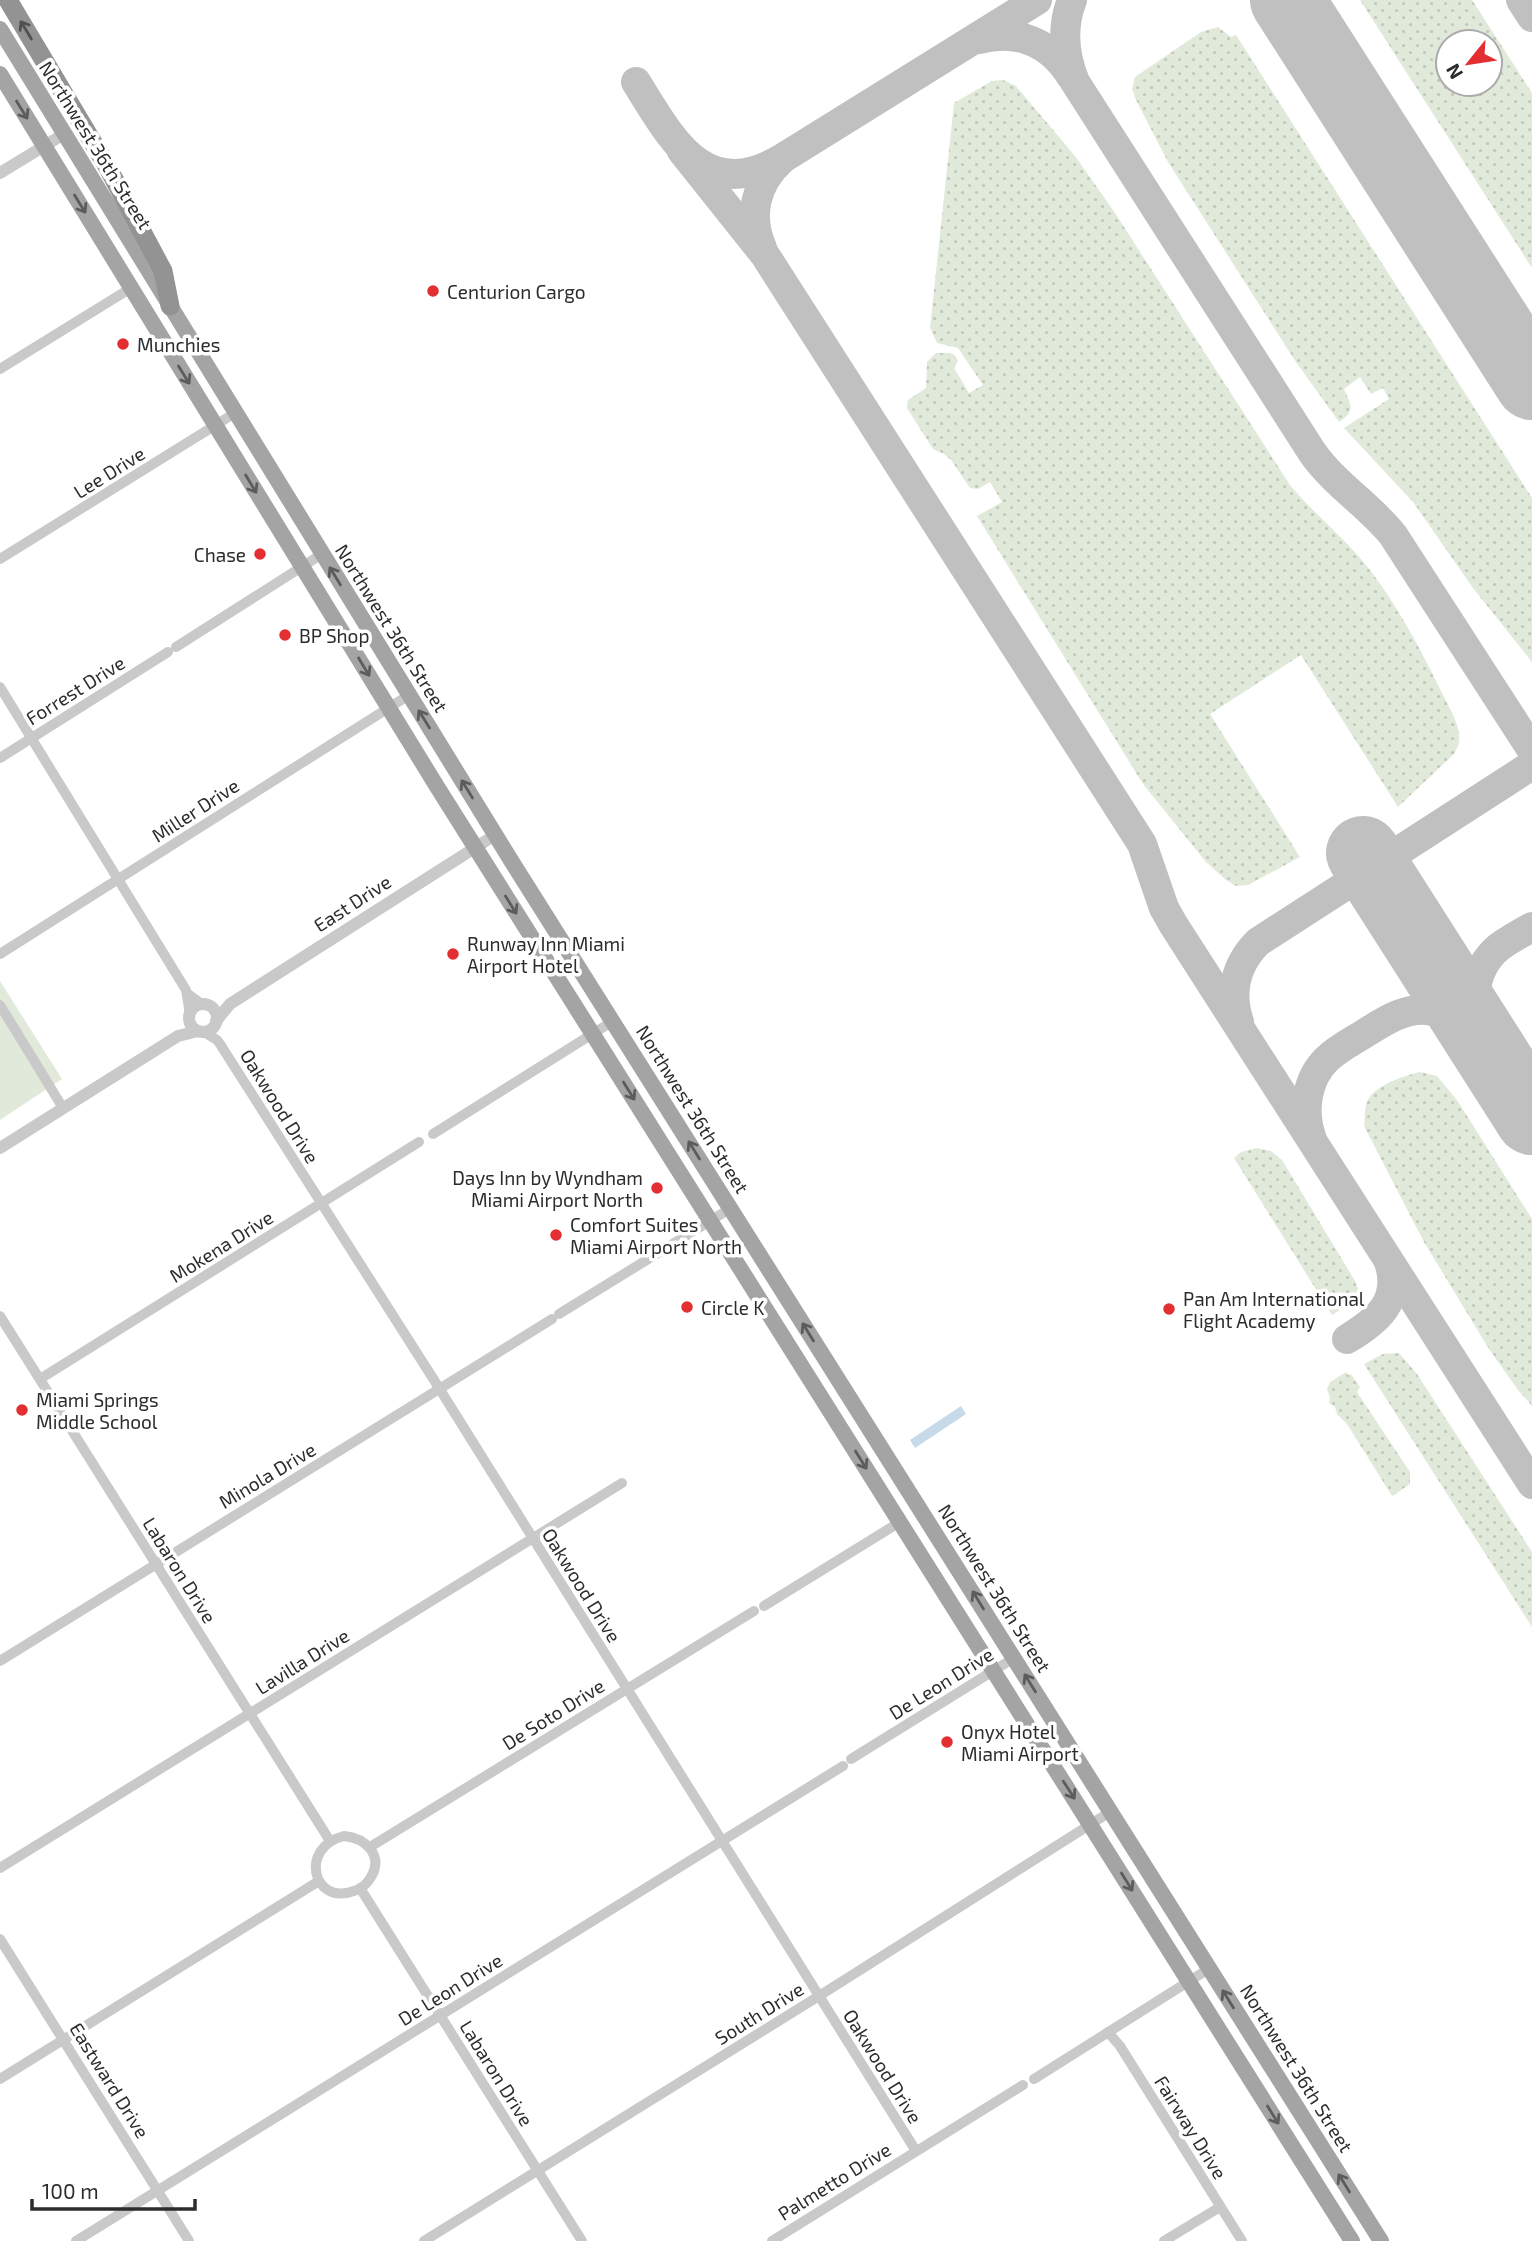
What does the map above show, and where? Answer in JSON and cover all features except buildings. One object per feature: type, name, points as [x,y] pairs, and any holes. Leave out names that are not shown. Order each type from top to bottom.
[{"type":"highway","points":[[8,0],[114,178],[163,271],[173,311]]},
{"type":"main road","name":"Northwest 36th Street","points":[[0,29],[495,835],[1381,2241]]},
{"type":"main road","points":[[0,74],[388,708],[1352,2241]]},
{"type":"main road","points":[[131,288],[145,288],[158,295],[173,311]]},
{"type":"main road","points":[[824,1402],[844,1389]]},
{"type":"main road","points":[[900,1522],[915,1523],[937,1553],[954,1562]]},
{"type":"street","points":[[0,173],[64,134]]},
{"type":"street","points":[[0,369],[131,288]]},
{"type":"street","name":"Lee Drive","points":[[0,559],[236,413]]},
{"type":"street","name":"Forrest Drive","points":[[0,758],[322,554]]},
{"type":"street","points":[[0,687],[188,993],[215,1013],[208,1027],[179,1036],[0,1148]]},
{"type":"street","name":"Miller Drive","points":[[0,954],[409,695]]},
{"type":"street","name":"East Drive","points":[[208,1027],[230,1004],[495,835]]},
{"type":"street","points":[[188,993],[192,1026],[208,1027]]},
{"type":"street","name":"East Drive","points":[[206,1005],[230,1004]]},
{"type":"street","points":[[0,1005],[64,1108]]},
{"type":"street","points":[[179,1036],[195,1007],[206,1005]]},
{"type":"street","points":[[433,1134],[613,1021]]},
{"type":"street","name":"Oakwood Drive","points":[[208,1027],[628,1689],[916,2151]]},
{"type":"street","name":"Mokena Drive","points":[[40,1379],[419,1142]]},
{"type":"street","name":"Minola Drive","points":[[0,1661],[731,1208]]},
{"type":"street","name":"Labaron Drive","points":[[0,1317],[330,1841]]},
{"type":"street","name":"Lavilla Drive","points":[[0,1868],[622,1483]]},
{"type":"street","name":"De Soto Drive","points":[[370,1847],[900,1522]]},
{"type":"street","name":"De Leon Drive","points":[[76,2241],[1014,1658]]},
{"type":"street","name":"South Drive","points":[[424,2241],[1110,1812]]},
{"type":"street","points":[[344,1836],[356,1837],[370,1847],[374,1856],[374,1870],[360,1888],[339,1893],[328,1890],[319,1881],[315,1867],[317,1858],[330,1841],[344,1836]]},
{"type":"street","points":[[0,2079],[319,1881]]},
{"type":"street","name":"Labaron Drive","points":[[360,1888],[582,2241]]},
{"type":"street","name":"Eastward Drive","points":[[0,1939],[189,2241]]},
{"type":"street","name":"Palmetto Drive","points":[[772,2241],[1210,1968]]},
{"type":"street","name":"Fairway Drive","points":[[1108,2032],[1120,2046],[1242,2241]]},
{"type":"street","points":[[1164,2241],[1220,2207]]},
{"type":"green space","points":[[1360,0],[1472,0],[1490,28],[1434,28],[1434,98],[1504,98],[1504,50],[1532,93],[1532,268]]},
{"type":"green space","points":[[1218,27],[1231,37],[1236,35],[1532,498],[1532,662],[1473,588],[1413,502],[1344,428],[1389,399],[1383,388],[1371,394],[1360,377],[1344,389],[1349,399],[1350,411],[1339,422],[1296,362],[1168,162],[1136,100],[1132,89],[1135,77],[1201,32]]},
{"type":"green space","points":[[1003,80],[1016,86],[1075,156],[1113,210],[1290,485],[1351,548],[1381,585],[1418,647],[1456,724],[1459,740],[1454,754],[1398,807],[1301,655],[1210,714],[1300,857],[1248,885],[1236,886],[1206,862],[1143,784],[977,516],[1002,502],[990,482],[978,489],[970,488],[951,460],[933,449],[907,408],[908,400],[926,388],[927,362],[936,353],[949,353],[957,357],[954,368],[969,393],[983,385],[958,348],[937,343],[930,328],[954,103],[992,81]]},
{"type":"green space","points":[[0,981],[62,1079],[0,1120]]},
{"type":"green space","points":[[1420,1072],[1437,1076],[1457,1100],[1532,1219],[1532,1406],[1489,1349],[1424,1242],[1364,1126],[1366,1104],[1373,1093],[1392,1081]]},
{"type":"green space","points":[[1257,1148],[1271,1151],[1282,1160],[1355,1281],[1359,1291],[1352,1302],[1332,1315],[1234,1158],[1241,1152]]},
{"type":"green space","points":[[1399,1353],[1417,1374],[1532,1552],[1532,1627],[1364,1364],[1383,1354]]},
{"type":"green space","points":[[1346,1372],[1351,1374],[1360,1387],[1357,1392],[1410,1472],[1410,1484],[1392,1496],[1347,1424],[1329,1403],[1327,1389],[1330,1382]]},
{"type":"water","points":[[961,1406],[966,1414],[915,1448],[910,1440]]},
{"type":"taxiway","points":[[636,82],[663,125],[693,159],[711,170],[732,174],[755,171],[783,158],[1037,0]]},
{"type":"taxiway","points":[[1072,0],[1066,21],[1065,41],[1075,82],[1312,452],[1393,535],[1532,750]]},
{"type":"taxiway","points":[[1521,0],[1532,17]]},
{"type":"taxiway","points":[[979,39],[1006,36],[1031,41],[1053,54],[1071,76]]},
{"type":"taxiway","points":[[682,151],[765,255],[1142,844],[1164,908],[1173,924],[1532,1484]]},
{"type":"taxiway","points":[[762,248],[755,224],[756,201],[765,179],[781,160]]},
{"type":"taxiway","points":[[1239,1022],[1235,1000],[1237,979],[1244,960],[1258,942],[1532,765]]},
{"type":"taxiway","points":[[1486,1044],[1477,1019],[1476,1006],[1482,968],[1499,947],[1532,927]]},
{"type":"taxiway","points":[[1311,1136],[1307,1106],[1314,1076],[1326,1060],[1341,1048],[1395,1016],[1410,1011],[1427,1010],[1455,1018],[1477,1035],[1489,1050]]},
{"type":"taxiway","points":[[1347,1339],[1377,1317],[1389,1299],[1392,1288],[1389,1262]]},
{"type":"runway","points":[[1287,0],[1532,383]]},
{"type":"runway","points":[[1363,853],[1532,1118]]},
{"type":"place","name":"Centurion Cargo","points":[[433,291]]},
{"type":"place","name":"Munchies","points":[[123,344]]},
{"type":"place","name":"Chase","points":[[260,554]]},
{"type":"place","name":"BP Shop","points":[[285,635]]},
{"type":"place","name":"Runway Inn Miami Airport Hotel","points":[[453,954]]},
{"type":"place","name":"Days Inn by Wyndham Miami Airport North","points":[[657,1188]]},
{"type":"place","name":"Comfort Suites Miami Airport North","points":[[556,1235]]},
{"type":"place","name":"Circle K","points":[[687,1307]]},
{"type":"place","name":"Pan Am International Flight Academy","points":[[1169,1309]]},
{"type":"place","name":"Miami Springs Middle School","points":[[22,1410]]},
{"type":"place","name":"Onyx Hotel Miami Airport","points":[[947,1742]]}]
